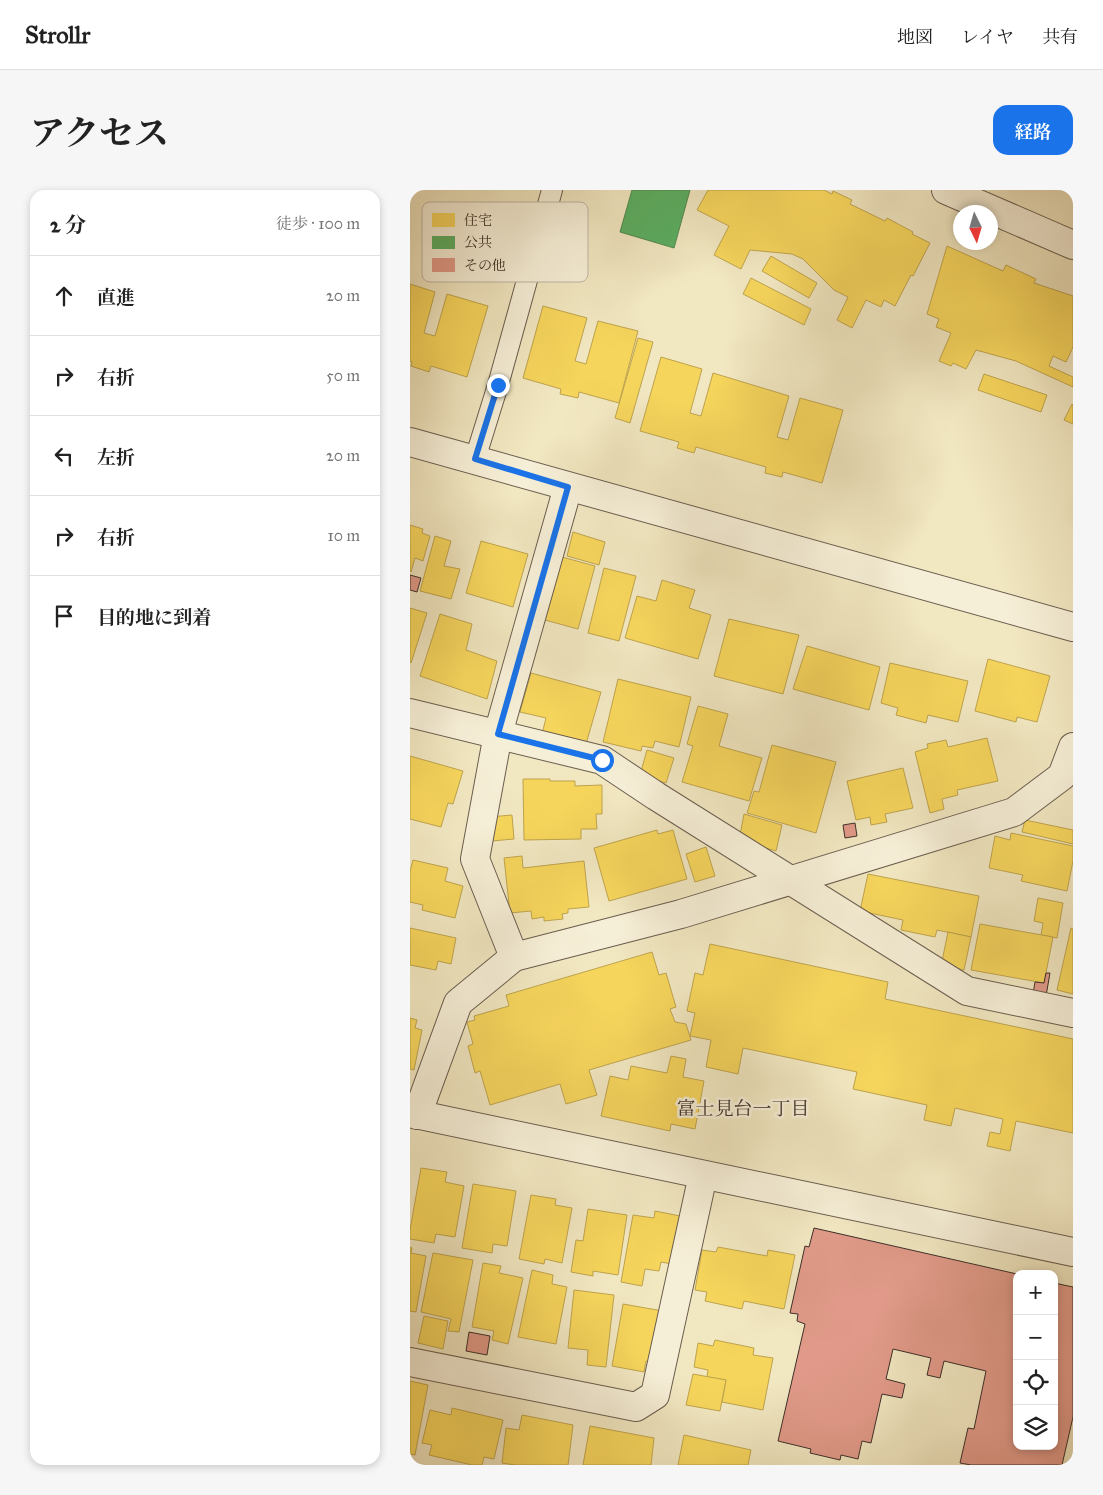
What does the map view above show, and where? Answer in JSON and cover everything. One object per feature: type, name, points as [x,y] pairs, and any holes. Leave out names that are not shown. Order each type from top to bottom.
[{"type":"street","points":[[946,190],[1073,244]]},
{"type":"street","points":[[410,442],[1073,627]]},
{"type":"street","points":[[514,957],[475,860],[498,734],[568,487]]},
{"type":"street","points":[[410,713],[602,760],[967,991],[1073,1013]]},
{"type":"street","points":[[1073,747],[1062,776],[1014,812],[681,914],[514,957],[458,1003],[414,1114],[1073,1252]]},
{"type":"street","points":[[410,1362],[636,1407],[655,1395],[703,1175]]},
{"type":"lane","points":[[475,459],[527,282]]},
{"type":"building: 住宅","points":[[708,190],[824,190],[832,194],[833,191],[852,200],[850,204],[885,221],[887,218],[930,243],[895,306],[884,300],[881,307],[866,300],[852,328],[837,320],[848,297],[834,290],[803,259],[792,254],[750,250],[741,269],[714,255],[729,226],[697,210]]},
{"type":"building: 住宅","points":[[947,246],[1003,271],[1006,265],[1036,279],[1034,283],[1073,296],[1073,347],[1066,362],[1053,356],[1049,366],[1073,377],[1073,387],[1016,361],[976,350],[966,369],[953,363],[951,366],[939,361],[951,333],[936,327],[939,319],[927,314]]},
{"type":"building: 住宅","points":[[771,256],[817,283],[809,298],[762,271]]},
{"type":"building: 住宅","points":[[751,278],[811,309],[804,325],[743,294]]},
{"type":"building: 住宅","points":[[410,284],[435,292],[424,333],[435,336],[447,294],[488,306],[467,377],[431,366],[429,372],[411,366]]},
{"type":"building: 住宅","points":[[543,306],[587,318],[575,361],[586,364],[598,321],[638,331],[619,403],[579,392],[578,398],[560,394],[561,389],[523,378]]},
{"type":"building: 住宅","points":[[638,338],[653,342],[630,423],[615,418]]},
{"type":"building: 住宅","points":[[661,357],[702,369],[690,413],[701,416],[713,373],[789,396],[777,437],[788,440],[800,398],[843,410],[822,483],[783,472],[782,477],[765,473],[766,467],[696,447],[694,453],[677,448],[679,442],[640,431]]},
{"type":"building: 住宅","points":[[984,374],[1047,395],[1041,412],[978,390]]},
{"type":"building: 住宅","points":[[1073,405],[1073,424],[1064,420]]},
{"type":"building: 住宅","points":[[410,525],[423,529],[422,533],[430,536],[423,561],[415,558],[411,572],[410,571]]},
{"type":"building: 住宅","points":[[573,532],[605,542],[599,565],[567,556]]},
{"type":"building: 住宅","points":[[435,536],[451,541],[444,566],[460,569],[451,599],[420,591]]},
{"type":"building: 住宅","points":[[481,541],[528,554],[513,607],[466,593]]},
{"type":"building: 住宅","points":[[562,557],[595,566],[578,629],[545,620]]},
{"type":"building: 住宅","points":[[604,568],[636,576],[619,641],[588,633]]},
{"type":"building: 住宅","points":[[662,580],[695,590],[689,608],[711,615],[698,659],[625,638],[637,596],[656,601]]},
{"type":"building: 住宅","points":[[410,608],[427,613],[411,663],[410,662]]},
{"type":"building: 住宅","points":[[440,614],[472,624],[466,650],[497,661],[487,699],[420,676]]},
{"type":"building: 住宅","points":[[729,619],[799,635],[783,694],[714,676]]},
{"type":"building: 住宅","points":[[807,646],[880,667],[869,710],[793,689]]},
{"type":"building: 住宅","points":[[988,659],[1050,676],[1037,722],[1017,717],[1016,722],[975,711]]},
{"type":"building: 住宅","points":[[890,663],[968,681],[958,722],[928,715],[926,723],[896,715],[898,708],[881,703]]},
{"type":"building: 住宅","points":[[531,673],[601,692],[586,744],[542,734],[546,718],[520,712]]},
{"type":"building: 住宅","points":[[618,679],[691,697],[679,747],[655,741],[653,748],[642,746],[641,751],[603,742]]},
{"type":"building: 住宅","points":[[698,706],[728,714],[719,746],[762,758],[749,801],[682,782],[693,746],[687,744]]},
{"type":"building: 住宅","points":[[987,738],[998,781],[957,790],[958,795],[942,799],[944,809],[930,813],[915,752],[928,748],[927,744],[946,740],[948,747]]},
{"type":"building: 住宅","points":[[772,745],[836,762],[816,833],[747,813],[754,791],[759,792]]},
{"type":"building: 住宅","points":[[647,750],[674,758],[666,783],[640,775]]},
{"type":"building: 住宅","points":[[410,756],[463,771],[453,804],[448,803],[441,827],[410,819]]},
{"type":"building: 住宅","points":[[903,768],[913,808],[885,814],[887,822],[871,825],[870,817],[856,820],[847,781]]},
{"type":"building: 住宅","points":[[523,779],[575,781],[575,786],[602,785],[602,814],[596,814],[597,829],[581,829],[581,839],[524,840]]},
{"type":"building: 住宅","points":[[744,814],[782,825],[776,851],[739,840]]},
{"type":"building: 住宅","points":[[512,815],[514,839],[492,841],[489,817]]},
{"type":"building: 住宅","points":[[1025,820],[1073,830],[1073,844],[1022,832]]},
{"type":"building: 住宅","points":[[657,830],[658,834],[673,830],[687,879],[609,901],[594,848]]},
{"type":"building: 住宅","points":[[1011,833],[1073,846],[1073,861],[1067,891],[1021,881],[1023,875],[989,868],[995,836],[1010,840]]},
{"type":"building: 住宅","points":[[706,847],[715,876],[695,882],[686,854]]},
{"type":"building: 住宅","points":[[522,856],[523,868],[584,861],[589,907],[568,909],[568,913],[562,914],[563,919],[544,921],[544,917],[532,919],[531,911],[510,913],[504,858]]},
{"type":"building: 住宅","points":[[413,860],[448,868],[445,881],[463,886],[455,918],[422,910],[423,905],[410,902],[410,871]]},
{"type":"building: 住宅","points":[[868,874],[979,896],[971,937],[937,930],[935,937],[901,930],[903,920],[860,911]]},
{"type":"building: 住宅","points":[[1038,898],[1063,903],[1057,938],[1041,935],[1043,923],[1034,921]]},
{"type":"building: 住宅","points":[[980,924],[1053,937],[1044,983],[971,970]]},
{"type":"building: 住宅","points":[[410,928],[456,938],[451,964],[438,961],[436,970],[410,965]]},
{"type":"building: 住宅","points":[[1071,928],[1073,929],[1073,994],[1057,990]]},
{"type":"building: 住宅","points":[[948,932],[971,937],[964,970],[941,966]]},
{"type":"building: 住宅","points":[[710,944],[888,982],[885,999],[1073,1039],[1073,1133],[1016,1121],[1010,1151],[987,1146],[990,1132],[1000,1134],[1003,1119],[955,1108],[951,1126],[924,1120],[927,1105],[853,1089],[857,1072],[743,1048],[738,1074],[706,1067],[711,1040],[690,1036],[695,1013],[687,1011],[695,973],[703,975]]},
{"type":"building: 住宅","points":[[652,952],[659,975],[666,973],[676,1007],[670,1009],[675,1022],[686,1024],[691,1040],[589,1070],[597,1095],[566,1104],[560,1084],[490,1105],[480,1071],[475,1073],[468,1046],[473,1044],[467,1022],[475,1020],[474,1016],[509,1006],[506,995]]},
{"type":"building: 住宅","points":[[410,1018],[417,1020],[415,1028],[422,1030],[414,1070],[410,1069]]},
{"type":"building: 住宅","points":[[671,1056],[686,1059],[683,1077],[704,1081],[695,1129],[671,1124],[670,1131],[601,1116],[610,1076],[628,1080],[631,1066],[667,1073]]},
{"type":"building: 住宅","points":[[421,1168],[447,1172],[445,1182],[464,1186],[455,1237],[436,1234],[434,1243],[410,1239]]},
{"type":"building: 住宅","points":[[473,1184],[516,1191],[507,1246],[493,1244],[492,1253],[462,1248]]},
{"type":"building: 住宅","points":[[531,1195],[556,1199],[555,1205],[572,1208],[562,1263],[545,1259],[544,1264],[519,1259]]},
{"type":"building: 住宅","points":[[588,1209],[627,1215],[618,1275],[593,1271],[593,1276],[571,1272],[576,1240],[583,1241]]},
{"type":"building: 住宅","points":[[655,1211],[685,1217],[672,1264],[661,1262],[659,1271],[645,1269],[642,1286],[621,1282],[633,1215],[654,1218]]},
{"type":"building: 住宅","points":[[410,1247],[412,1248],[411,1253],[426,1256],[416,1312],[410,1311]]},
{"type":"building: 住宅","points":[[718,1247],[767,1256],[768,1250],[795,1255],[784,1309],[744,1301],[742,1309],[705,1301],[707,1292],[695,1290],[702,1250],[716,1252]]},
{"type":"building: 住宅","points":[[433,1253],[473,1260],[459,1332],[448,1331],[451,1319],[421,1312]]},
{"type":"building: 住宅","points":[[483,1263],[501,1266],[499,1273],[523,1278],[508,1344],[492,1340],[494,1331],[472,1327]]},
{"type":"building: 住宅","points":[[532,1270],[553,1275],[552,1284],[567,1287],[556,1344],[518,1337]]},
{"type":"building: 住宅","points":[[574,1290],[614,1295],[606,1367],[587,1365],[588,1350],[568,1348]]},
{"type":"building: 住宅","points":[[623,1304],[663,1311],[649,1362],[646,1361],[644,1372],[612,1366]]},
{"type":"building: 住宅","points":[[424,1316],[448,1321],[443,1349],[418,1343]]},
{"type":"building: 住宅","points":[[715,1340],[754,1348],[753,1355],[773,1358],[763,1410],[722,1402],[726,1380],[707,1377],[708,1370],[694,1367],[698,1343],[713,1346]]},
{"type":"building: 住宅","points":[[693,1374],[726,1380],[720,1411],[686,1405]]},
{"type":"building: 住宅","points":[[410,1381],[428,1385],[415,1455],[410,1454]]},
{"type":"building: 住宅","points":[[452,1408],[503,1420],[494,1459],[484,1457],[482,1465],[472,1465],[429,1455],[432,1445],[422,1443],[430,1410],[451,1415]]},
{"type":"building: 住宅","points":[[522,1415],[573,1425],[568,1465],[515,1465],[502,1463],[506,1428],[519,1430]]},
{"type":"building: 住宅","points":[[590,1426],[654,1438],[651,1465],[583,1465]]},
{"type":"building: 住宅","points":[[684,1435],[751,1450],[748,1465],[678,1465]]},
{"type":"building: 公共","points":[[632,190],[690,190],[674,248],[620,232]]},
{"type":"building: その他","points":[[410,575],[421,578],[417,592],[410,590]]},
{"type":"building: その他","points":[[855,823],[857,836],[845,838],[843,825]]},
{"type":"building: その他","points":[[1046,973],[1050,973],[1046,996],[1033,994],[1035,982],[1044,983]]},
{"type":"building: その他","points":[[814,1228],[1013,1273],[1013,1450],[1058,1450],[1058,1284],[1073,1287],[1073,1417],[1062,1465],[971,1465],[960,1463],[968,1428],[974,1429],[986,1371],[944,1361],[940,1378],[927,1375],[931,1358],[893,1349],[886,1379],[905,1384],[902,1398],[882,1394],[871,1443],[862,1441],[858,1459],[841,1455],[840,1460],[810,1453],[811,1449],[778,1441],[805,1324],[797,1321],[798,1314],[790,1313],[805,1246],[809,1247]]},
{"type":"building: その他","points":[[469,1332],[490,1336],[487,1355],[466,1351]]},
{"type":"district","name":"富士見台一丁目","points":[[743,1108]]},
{"type":"route","points":[[498,385],[475,459],[568,487],[498,734],[602,760]]}]
